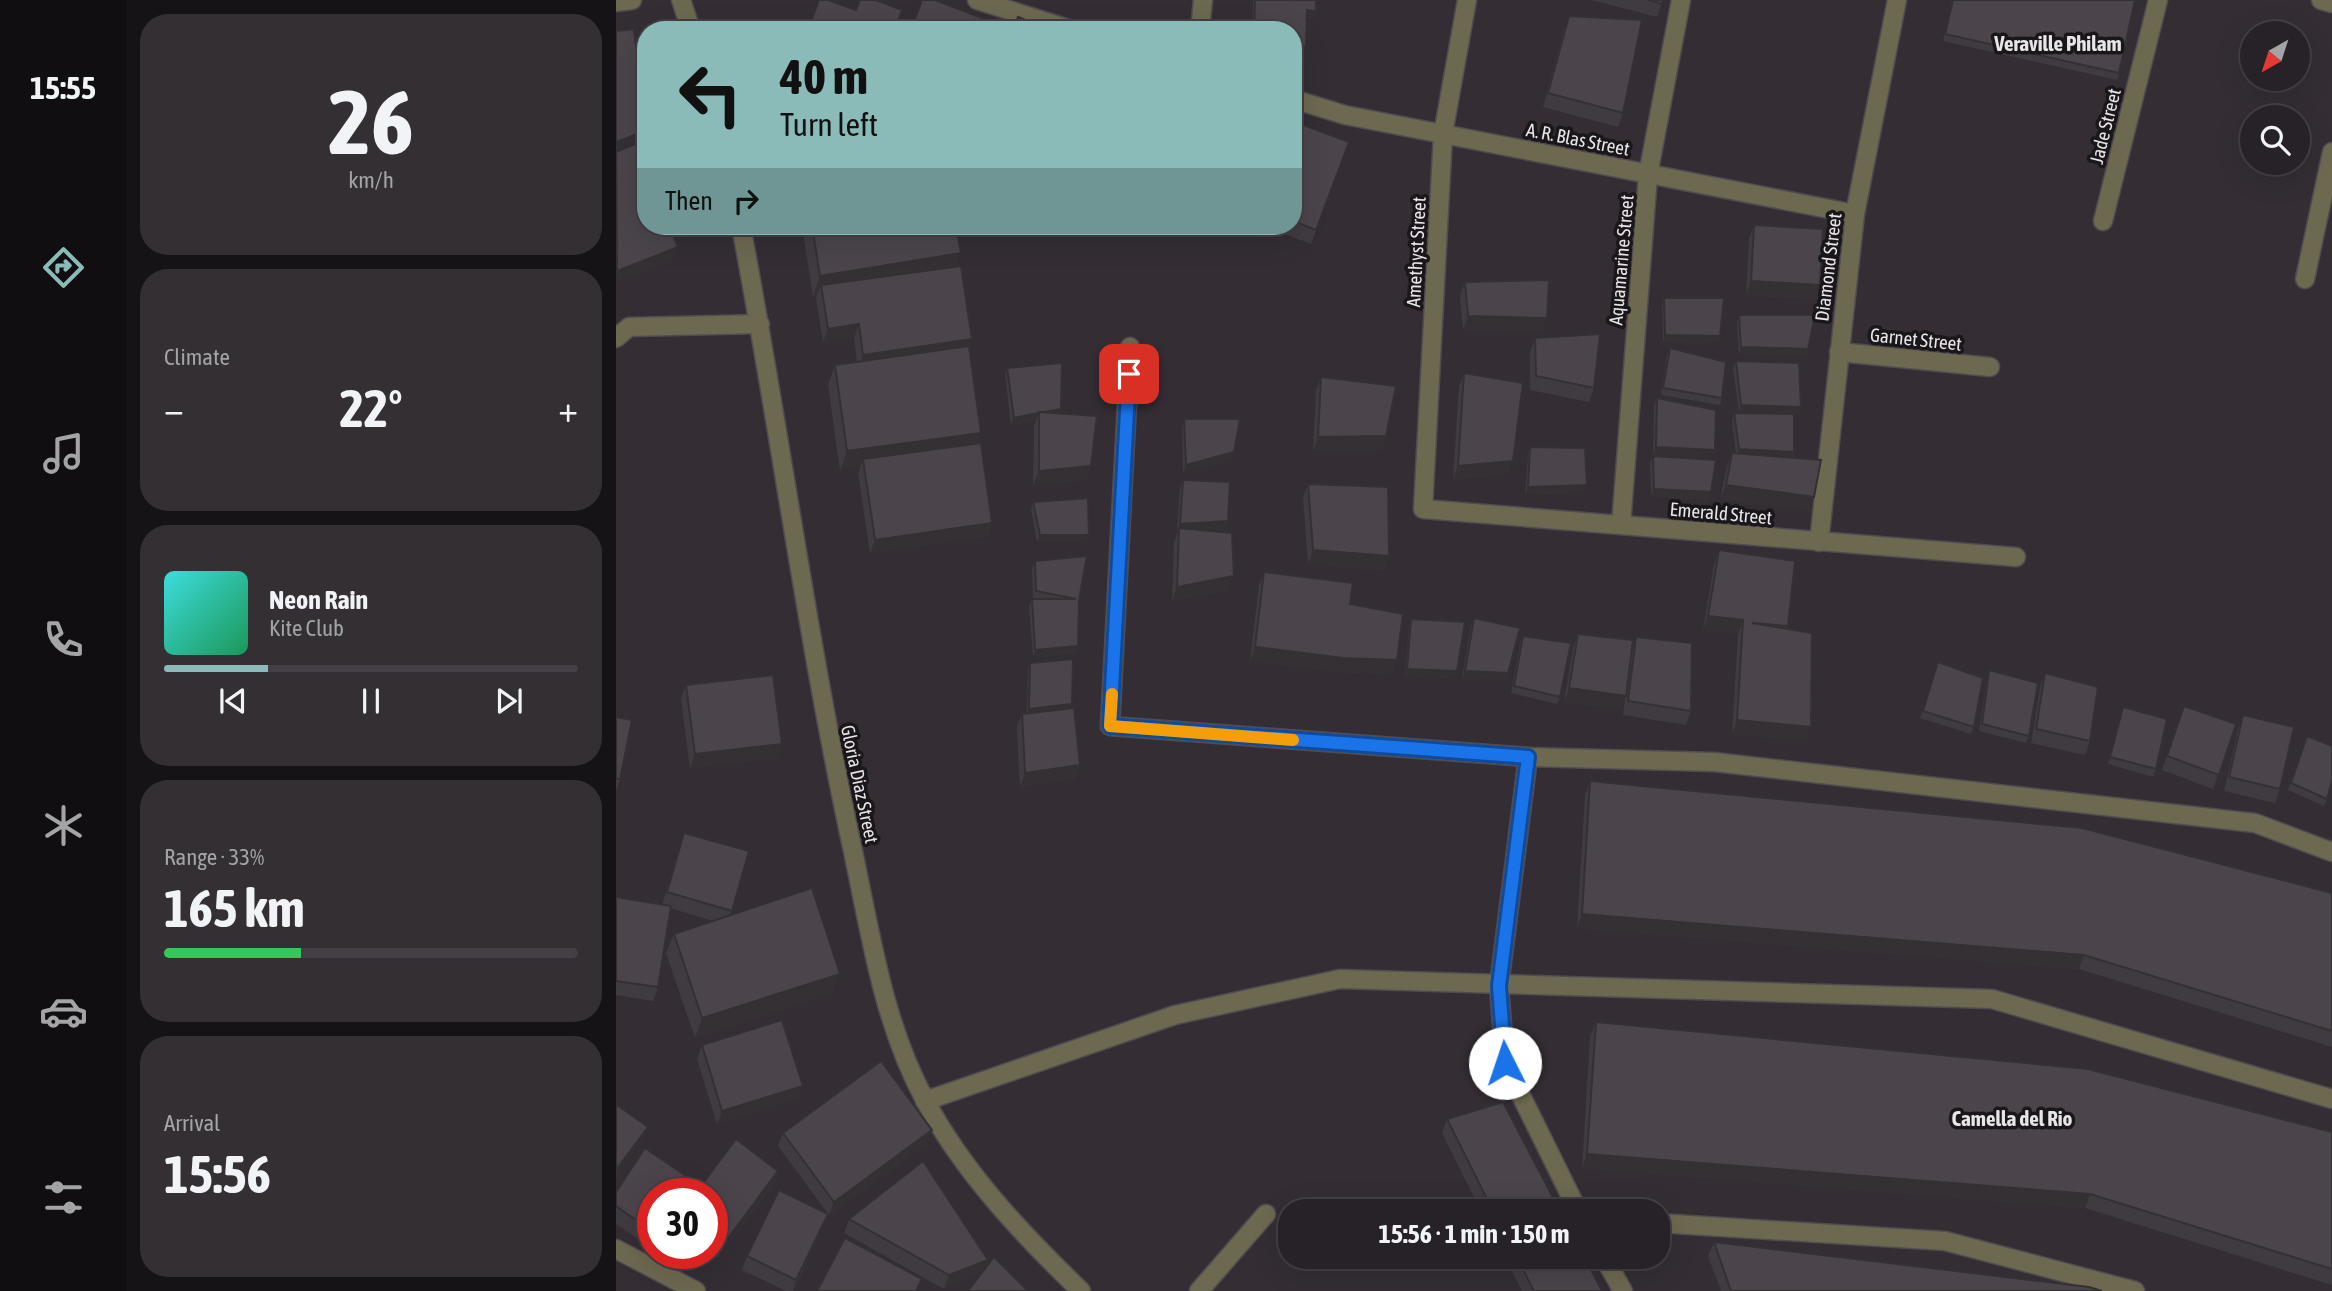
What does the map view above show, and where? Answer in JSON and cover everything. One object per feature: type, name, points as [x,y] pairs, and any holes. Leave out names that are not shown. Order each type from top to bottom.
[{"type":"street","points":[[616,2],[632,0]]},
{"type":"street","points":[[681,0],[688,21]]},
{"type":"street","points":[[977,0],[1044,21]]},
{"type":"street","points":[[1201,21],[1203,0]]},
{"type":"street","name":"Amethyst Street","points":[[1423,509],[1443,134],[1467,0]]},
{"type":"street","name":"Aquamarine Street","points":[[1621,525],[1648,175],[1681,0]]},
{"type":"street","name":"Diamond Street","points":[[1819,542],[1855,214],[1898,0]]},
{"type":"street","name":"Jade Street","points":[[2103,221],[2158,0]]},
{"type":"street","points":[[2321,0],[2332,3]]},
{"type":"street","name":"A. R. Blas Street","points":[[1302,102],[1345,115],[1855,214]]},
{"type":"street","points":[[2305,279],[2332,152]]},
{"type":"street","name":"Gloria Diaz Street","points":[[743,235],[760,324],[826,725],[880,977],[897,1038],[925,1101],[974,1175],[1081,1291]]},
{"type":"street","points":[[616,338],[629,327],[760,324]]},
{"type":"street","points":[[1130,347],[1110,726],[1528,757],[1714,762],[2255,823],[2332,852]]},
{"type":"street","name":"Garnet Street","points":[[1839,352],[1990,367]]},
{"type":"street","name":"Emerald Street","points":[[1423,509],[2016,557]]},
{"type":"street","points":[[1528,757],[1499,986],[1505,1063],[1572,1199]]},
{"type":"street","points":[[925,1101],[1175,1015],[1340,979],[1499,986],[1992,999],[2332,1099]]},
{"type":"street","points":[[1199,1291],[1266,1214]]},
{"type":"street","points":[[1670,1224],[1945,1241],[2134,1291]]},
{"type":"street","points":[[616,1249],[696,1291]]},
{"type":"street","points":[[1610,1269],[1623,1291]]},
{"type":"building","points":[[819,0],[828,0],[856,10],[860,0],[876,0],[902,10],[898,21],[811,21]]},
{"type":"building","points":[[922,0],[935,0],[990,21],[914,21]]},
{"type":"building","points":[[1255,0],[1316,0],[1316,11],[1307,10],[1306,46],[1302,46],[1302,21],[1254,21]]},
{"type":"building","points":[[1953,0],[2135,0],[2119,73],[1945,34]]},
{"type":"building","points":[[1569,16],[1642,20],[1623,113],[1548,93]]},
{"type":"building","points":[[634,29],[637,57],[637,134],[616,142],[616,31]]},
{"type":"building","points":[[1302,124],[1349,142],[1316,230],[1302,225]]},
{"type":"building","points":[[635,144],[637,149],[637,235],[673,235],[678,247],[617,271],[616,152]]},
{"type":"building","points":[[1754,225],[1823,229],[1820,285],[1751,281]]},
{"type":"building","points":[[813,235],[958,235],[961,253],[820,276]]},
{"type":"building","points":[[961,266],[972,339],[863,355],[859,324],[828,329],[821,285]]},
{"type":"building","points":[[1549,280],[1547,318],[1468,316],[1465,282]]},
{"type":"building","points":[[1664,298],[1724,298],[1720,336],[1665,335]]},
{"type":"building","points":[[1739,315],[1815,315],[1808,349],[1741,347]]},
{"type":"building","points":[[1600,334],[1594,388],[1536,376],[1535,338]]},
{"type":"building","points":[[969,346],[981,433],[847,451],[835,365]]},
{"type":"building","points":[[1670,348],[1726,362],[1722,398],[1663,388]]},
{"type":"building","points":[[1736,361],[1799,363],[1801,407],[1741,405]]},
{"type":"building","points":[[1062,363],[1061,409],[1014,418],[1007,368]]},
{"type":"building","points":[[1464,373],[1523,383],[1513,461],[1458,466]]},
{"type":"building","points":[[1321,377],[1396,386],[1386,436],[1318,437]]},
{"type":"building","points":[[1657,398],[1716,410],[1715,450],[1656,447]]},
{"type":"building","points":[[1039,412],[1097,416],[1091,466],[1039,471]]},
{"type":"building","points":[[1734,413],[1794,414],[1794,452],[1739,449]]},
{"type":"building","points":[[1184,419],[1240,419],[1234,452],[1186,465]]},
{"type":"building","points":[[981,443],[992,523],[875,540],[863,459]]},
{"type":"building","points":[[1530,447],[1585,448],[1587,485],[1528,487]]},
{"type":"building","points":[[1732,453],[1821,460],[1814,497],[1726,485]]},
{"type":"building","points":[[1653,456],[1716,460],[1711,492],[1654,489]]},
{"type":"building","points":[[1183,480],[1230,482],[1228,521],[1180,524]]},
{"type":"building","points":[[1308,484],[1388,487],[1389,556],[1313,550]]},
{"type":"building","points":[[1088,498],[1089,535],[1040,535],[1033,502]]},
{"type":"building","points":[[1179,528],[1232,533],[1234,576],[1177,587]]},
{"type":"building","points":[[1719,550],[1795,561],[1788,626],[1752,623],[1812,633],[1811,727],[1737,720],[1743,620],[1708,616]]},
{"type":"building","points":[[1087,556],[1079,600],[1078,646],[1035,650],[1032,599],[1076,599],[1036,591],[1035,561]]},
{"type":"building","points":[[1264,572],[1353,583],[1350,604],[1403,614],[1397,660],[1343,658],[1255,647]]},
{"type":"building","points":[[1474,618],[1520,628],[1508,673],[1465,671]]},
{"type":"building","points":[[1411,619],[1465,622],[1457,671],[1407,669]]},
{"type":"building","points":[[1578,634],[1633,640],[1626,696],[1569,688]]},
{"type":"building","points":[[1523,636],[1571,643],[1560,697],[1514,686]]},
{"type":"building","points":[[1636,637],[1692,643],[1691,711],[1628,701]]},
{"type":"building","points":[[1073,659],[1072,704],[1029,709],[1030,663]]},
{"type":"building","points":[[1938,662],[1983,678],[1974,727],[1923,711]]},
{"type":"building","points":[[1989,670],[2038,683],[2029,736],[1982,724]]},
{"type":"building","points":[[2045,673],[2098,687],[2090,741],[2036,729]]},
{"type":"building","points":[[773,675],[782,744],[695,754],[686,685]]},
{"type":"building","points":[[2184,706],[2236,724],[2219,775],[2167,756]]},
{"type":"building","points":[[2123,707],[2167,719],[2156,769],[2110,757]]},
{"type":"building","points":[[1074,708],[1080,765],[1025,773],[1022,714]]},
{"type":"building","points":[[2243,715],[2294,727],[2280,789],[2229,777]]},
{"type":"building","points":[[616,717],[632,720],[620,779],[616,779]]},
{"type":"building","points":[[2307,736],[2332,746],[2332,781],[2327,799],[2291,783]]},
{"type":"building","points":[[1590,781],[2082,828],[2332,893],[2332,1031],[2084,955],[1582,914]]},
{"type":"building","points":[[684,833],[749,851],[732,911],[667,892]]},
{"type":"building","points":[[812,888],[840,974],[702,1018],[674,934]]},
{"type":"building","points":[[616,897],[671,906],[658,987],[616,981]]},
{"type":"building","points":[[782,1020],[803,1086],[722,1111],[702,1045]]},
{"type":"building","points":[[1596,1022],[2088,1069],[2332,1132],[2332,1269],[2090,1194],[1587,1154]]},
{"type":"building","points":[[881,1061],[932,1130],[834,1202],[783,1133]]},
{"type":"building","points":[[1503,1102],[1554,1199],[1487,1199],[1447,1119]]},
{"type":"building","points":[[616,1104],[648,1127],[616,1170]]},
{"type":"building","points":[[736,1139],[778,1171],[728,1238],[728,1178],[707,1178]]},
{"type":"building","points":[[645,1148],[686,1176],[637,1178],[637,1221],[616,1206],[616,1192]]},
{"type":"building","points":[[923,1161],[988,1260],[949,1275],[849,1219]]},
{"type":"building","points":[[779,1190],[828,1214],[796,1280],[747,1256]]},
{"type":"building","points":[[845,1238],[922,1279],[916,1291],[817,1291]]},
{"type":"building","points":[[1714,1242],[2089,1287],[2102,1291],[1731,1291]]},
{"type":"building","points":[[994,1257],[1028,1291],[968,1291]]},
{"type":"building","points":[[1523,1269],[1591,1269],[1602,1291],[1534,1291]]},
{"type":"slow traffic","points":[[1112,694],[1110,726],[1293,740]]},
{"type":"district","name":"Veraville Philam","points":[[2058,44]]},
{"type":"district","name":"Camella del Rio","points":[[2012,1119]]},
{"type":"route","points":[[1129,374],[1110,726],[1528,757],[1499,986],[1505,1063]]}]
